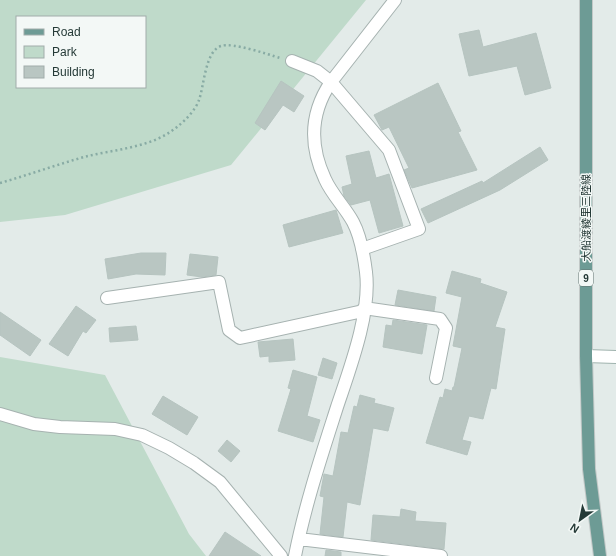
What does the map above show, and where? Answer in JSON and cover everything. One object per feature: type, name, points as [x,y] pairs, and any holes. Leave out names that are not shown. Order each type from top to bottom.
[{"type":"main road","name":"大船渡綾里三陸線","points":[[586,0],[586,356],[589,469],[600,556]]},
{"type":"street","points":[[295,556],[308,498],[358,338],[364,309],[366,274],[362,249],[354,223],[325,180],[317,157],[314,133],[315,115],[322,95],[331,82],[395,0]]},
{"type":"street","points":[[292,61],[317,71],[331,82],[389,150],[419,229],[362,249]]},
{"type":"street","points":[[107,298],[219,282],[229,330],[240,338],[364,309],[440,319],[446,328],[436,378]]},
{"type":"street","points":[[586,356],[616,357]]},
{"type":"street","points":[[0,414],[34,424],[60,427],[115,429],[142,435],[194,463],[220,482],[281,556]]},
{"type":"street","points":[[299,539],[441,556]]},
{"type":"path","points":[[0,183],[84,157],[150,142],[163,136],[178,126],[199,101],[211,55],[216,48],[222,45],[245,48],[292,61]]},
{"type":"green space","points":[[0,0],[366,0],[231,165],[65,215],[0,222]]},
{"type":"green space","points":[[0,357],[105,375],[189,534],[206,556],[0,556]]},
{"type":"building","points":[[479,30],[483,47],[536,33],[551,88],[525,95],[517,66],[469,76],[459,34]]},
{"type":"building","points":[[281,81],[304,96],[294,112],[283,105],[265,130],[255,123]]},
{"type":"building","points":[[438,83],[461,131],[458,132],[477,170],[412,188],[404,170],[409,168],[389,127],[382,130],[374,115]]},
{"type":"building","points":[[540,147],[548,160],[500,190],[428,223],[421,209],[482,181],[483,183]]},
{"type":"building","points":[[369,151],[376,178],[389,174],[403,226],[379,233],[370,200],[351,205],[344,196],[342,187],[352,184],[346,156]]},
{"type":"building","points":[[336,210],[343,233],[289,247],[283,225]]},
{"type":"building","points":[[141,253],[166,253],[165,275],[136,274],[108,279],[105,259]]},
{"type":"building","points":[[190,254],[218,257],[216,275],[202,277],[187,275]]},
{"type":"building","points":[[452,271],[481,279],[480,283],[507,292],[495,327],[505,329],[496,389],[491,388],[483,419],[469,416],[462,440],[471,442],[467,455],[426,443],[440,397],[443,398],[445,389],[452,391],[454,387],[462,348],[453,346],[462,297],[446,293]]},
{"type":"building","points":[[398,290],[436,297],[434,311],[395,305]]},
{"type":"building","points":[[76,306],[96,320],[86,333],[83,331],[68,356],[49,344]]},
{"type":"building","points":[[0,312],[41,340],[30,356],[0,335]]},
{"type":"building","points":[[393,320],[427,325],[422,354],[383,347],[386,325],[392,326]]},
{"type":"building","points":[[136,326],[138,340],[110,342],[109,328]]},
{"type":"building","points":[[293,339],[295,360],[269,362],[269,356],[260,357],[258,342]]},
{"type":"building","points":[[323,358],[337,363],[332,379],[318,375]]},
{"type":"building","points":[[293,370],[317,377],[307,416],[320,420],[313,442],[278,431],[291,389],[288,388]]},
{"type":"building","points":[[360,395],[375,399],[374,403],[394,408],[388,431],[373,428],[360,505],[347,502],[343,537],[320,534],[324,497],[320,496],[324,474],[333,476],[341,432],[348,433],[354,406],[357,407]]},
{"type":"building","points":[[163,396],[198,417],[187,435],[152,414]]},
{"type":"building","points":[[227,440],[240,451],[231,462],[218,451]]},
{"type":"building","points":[[401,509],[416,512],[415,521],[446,523],[444,549],[371,540],[373,515],[400,517]]},
{"type":"building","points":[[225,532],[261,556],[209,556]]},
{"type":"building","points":[[326,550],[341,552],[341,556],[325,556]]}]
